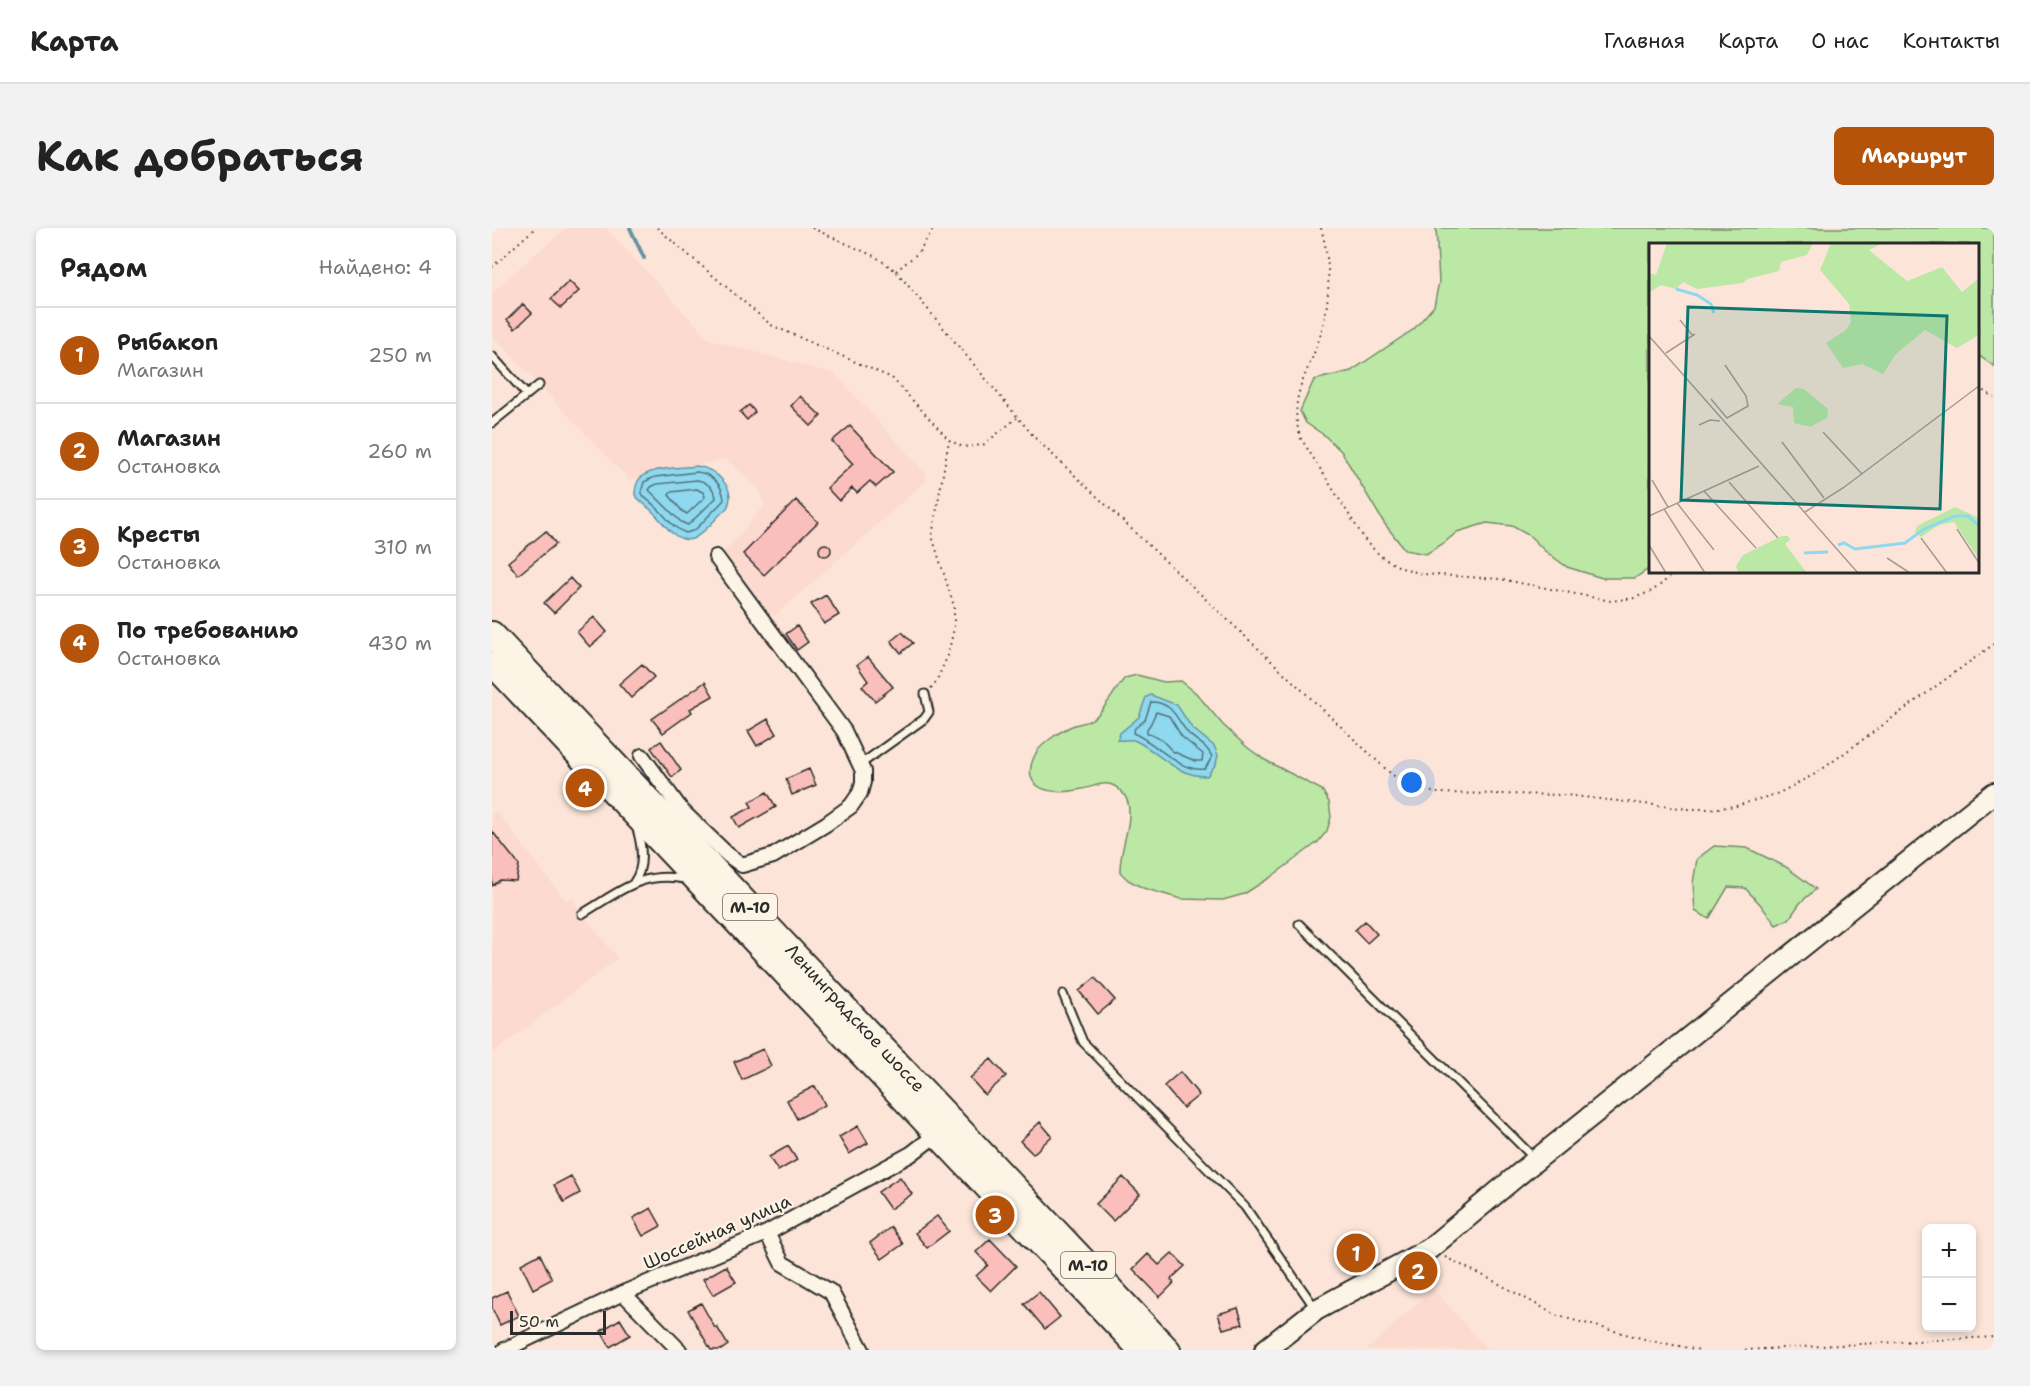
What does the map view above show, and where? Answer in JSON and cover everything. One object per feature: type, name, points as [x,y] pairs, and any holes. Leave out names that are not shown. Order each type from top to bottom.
[{"type":"highway","name":"Ленинградское шоссе","points":[[492,634],[675,816],[1168,1350]]},
{"type":"highway","name":"Ленинградское шоссе","points":[[492,663],[1141,1350]]},
{"type":"street","points":[[642,756],[675,816],[742,865],[773,856],[826,825],[851,806],[860,794],[863,782],[861,764],[844,731],[716,557]]},
{"type":"street","points":[[1265,1350],[1316,1310],[1429,1249],[1536,1160],[1994,793]]},
{"type":"street","name":"Шоссейная улица","points":[[504,1350],[623,1293],[767,1233],[911,1154],[937,1134]]},
{"type":"street","points":[[767,1233],[782,1263],[831,1292],[862,1350]]},
{"type":"street","points":[[623,1293],[679,1350]]},
{"type":"lane","points":[[492,356],[526,395]]},
{"type":"lane","points":[[492,423],[539,385]]},
{"type":"lane","points":[[861,764],[924,719],[929,712],[926,694]]},
{"type":"lane","points":[[628,807],[639,834],[641,848],[640,871],[632,884]]},
{"type":"lane","points":[[582,914],[643,879],[659,876],[699,882]]},
{"type":"lane","points":[[1299,924],[1536,1160]]},
{"type":"lane","points":[[1063,994],[1083,1042],[1245,1207],[1316,1310]]},
{"type":"path","points":[[492,267],[535,228]]},
{"type":"path","points":[[657,228],[771,325],[892,378],[949,440],[963,447],[984,444],[1017,418]]},
{"type":"path","points":[[812,228],[876,257],[896,271],[1035,438],[1390,773],[1403,783],[1423,791],[1454,794],[1565,795],[1689,809],[1710,809],[1744,804],[1779,793],[1816,773],[1994,644]]},
{"type":"path","points":[[896,271],[918,253],[934,228]]},
{"type":"path","points":[[1321,228],[1329,267],[1325,317],[1319,340],[1298,390],[1295,420],[1300,437],[1367,543],[1383,558],[1402,568],[1422,574],[1500,579],[1611,601],[1634,598],[1652,591],[1672,573]]},
{"type":"path","points":[[1979,389],[1994,397]]},
{"type":"path","points":[[926,694],[936,682],[948,655],[954,628],[954,606],[932,536],[949,440]]},
{"type":"path","points":[[1429,1249],[1558,1316],[1652,1341],[1700,1350]]},
{"type":"path","points":[[1745,1350],[1994,1337]]},
{"type":"shaded area","points":[[565,228],[606,228],[709,339],[835,374],[926,474],[927,480],[775,616],[769,612],[723,553],[764,506],[759,489],[725,459],[629,480],[492,335],[492,292]]},
{"type":"shaded area","points":[[497,812],[566,901],[572,897],[582,914],[618,958],[492,1054],[492,813]]},
{"type":"shaded area","points":[[1433,1289],[1488,1350],[1366,1350]]},
{"type":"green space","points":[[1436,228],[1994,228],[1994,366],[1979,356],[1979,243],[1649,243],[1649,569],[1635,578],[1602,578],[1567,567],[1545,551],[1530,536],[1512,526],[1487,523],[1457,532],[1426,554],[1405,550],[1384,523],[1341,451],[1324,435],[1306,423],[1300,411],[1314,380],[1351,371],[1414,329],[1434,306],[1439,282]]},
{"type":"green space","points":[[1137,675],[1164,682],[1181,681],[1196,693],[1223,725],[1248,748],[1265,760],[1322,790],[1329,802],[1331,817],[1327,831],[1318,842],[1244,894],[1223,900],[1181,899],[1143,888],[1128,880],[1120,872],[1129,820],[1128,803],[1123,794],[1109,784],[1099,784],[1071,791],[1050,791],[1034,783],[1031,766],[1036,753],[1047,741],[1068,728],[1094,718],[1125,678]]},
{"type":"green space","points":[[1714,846],[1747,848],[1786,867],[1816,889],[1800,903],[1789,919],[1776,925],[1745,888],[1728,887],[1709,919],[1695,911],[1693,883],[1697,859]]},
{"type":"water","points":[[697,466],[711,471],[723,481],[730,501],[727,508],[706,530],[686,540],[669,530],[635,495],[635,490],[638,481],[648,473]]},
{"type":"water","points":[[1151,695],[1177,705],[1192,728],[1214,746],[1218,755],[1216,764],[1207,776],[1178,769],[1134,740],[1117,740],[1120,733],[1139,717],[1146,697]]},
{"type":"building","points":[[569,281],[579,291],[561,308],[551,299]]},
{"type":"building","points":[[523,304],[532,313],[515,329],[507,320]]},
{"type":"building","points":[[800,396],[821,416],[811,426],[791,406]]},
{"type":"building","points":[[749,405],[755,412],[747,420],[740,412]]},
{"type":"building","points":[[850,426],[893,472],[876,487],[870,481],[857,493],[852,488],[839,501],[827,488],[853,464],[832,441]]},
{"type":"building","points":[[796,500],[818,522],[764,575],[743,554]]},
{"type":"building","points":[[546,531],[556,544],[518,575],[508,562]]},
{"type":"building","points":[[827,544],[831,550],[827,556],[823,556],[819,548]]},
{"type":"building","points":[[570,578],[579,588],[554,613],[544,603]]},
{"type":"building","points":[[826,595],[839,615],[824,624],[811,604]]},
{"type":"building","points":[[594,617],[607,632],[590,647],[577,632]]},
{"type":"building","points":[[797,626],[808,642],[797,650],[786,634]]},
{"type":"building","points":[[902,632],[913,643],[901,653],[891,641]]},
{"type":"building","points":[[868,657],[893,687],[875,701],[862,686],[868,681],[857,665]]},
{"type":"building","points":[[642,664],[654,677],[631,698],[619,684]]},
{"type":"building","points":[[705,682],[713,696],[690,709],[692,712],[663,733],[652,719]]},
{"type":"building","points":[[768,719],[777,734],[757,746],[748,731]]},
{"type":"building","points":[[661,741],[681,770],[672,777],[651,748]]},
{"type":"building","points":[[809,769],[816,785],[792,795],[786,779]]},
{"type":"building","points":[[767,792],[776,807],[739,828],[733,817],[752,807],[749,802]]},
{"type":"building","points":[[492,831],[519,865],[516,881],[500,880],[492,886]]},
{"type":"building","points":[[1365,921],[1377,934],[1367,943],[1355,930]]},
{"type":"building","points":[[1095,978],[1115,1000],[1098,1014],[1079,991]]},
{"type":"building","points":[[763,1049],[771,1066],[742,1080],[734,1062]]},
{"type":"building","points":[[991,1059],[1006,1076],[985,1095],[970,1078]]},
{"type":"building","points":[[1180,1072],[1199,1095],[1183,1108],[1164,1086]]},
{"type":"building","points":[[815,1086],[825,1105],[797,1119],[787,1100]]},
{"type":"building","points":[[1040,1122],[1052,1136],[1033,1154],[1020,1141]]},
{"type":"building","points":[[858,1126],[868,1143],[849,1154],[839,1137]]},
{"type":"building","points":[[788,1146],[797,1160],[778,1171],[769,1157]]},
{"type":"building","points":[[571,1176],[580,1193],[564,1202],[554,1185]]},
{"type":"building","points":[[900,1177],[912,1194],[890,1209],[878,1192]]},
{"type":"building","points":[[1123,1177],[1140,1194],[1113,1221],[1096,1204]]},
{"type":"building","points":[[651,1208],[661,1226],[643,1236],[633,1218]]},
{"type":"building","points":[[937,1216],[949,1231],[927,1248],[915,1233]]},
{"type":"building","points":[[891,1227],[903,1244],[882,1259],[870,1243]]},
{"type":"building","points":[[990,1239],[1016,1266],[991,1291],[976,1276],[988,1265],[976,1252]]},
{"type":"building","points":[[1360,1242],[1366,1256],[1352,1263],[1345,1250]]},
{"type":"building","points":[[1172,1253],[1185,1266],[1171,1279],[1174,1283],[1160,1297],[1133,1269],[1148,1254],[1159,1265]]},
{"type":"building","points":[[540,1254],[552,1279],[533,1289],[521,1264]]},
{"type":"building","points":[[726,1266],[736,1282],[713,1295],[703,1279]]},
{"type":"building","points":[[507,1291],[519,1316],[500,1325],[492,1308],[492,1298]]},
{"type":"building","points":[[1039,1292],[1060,1317],[1045,1329],[1024,1304]]},
{"type":"building","points":[[701,1303],[728,1345],[721,1350],[711,1350],[688,1310]]},
{"type":"building","points":[[1238,1308],[1243,1324],[1223,1329],[1218,1314]]},
{"type":"building","points":[[620,1319],[630,1335],[610,1347],[601,1331]]},
{"type":"waterway","points":[[630,228],[644,258]]},
{"type":"place","name":"По требованию","points":[[585,788]]},
{"type":"place","name":"Кресты","points":[[995,1215]]},
{"type":"place","name":"Рыбакоп","points":[[1356,1253]]},
{"type":"place","name":"Магазин","points":[[1418,1271]]}]
